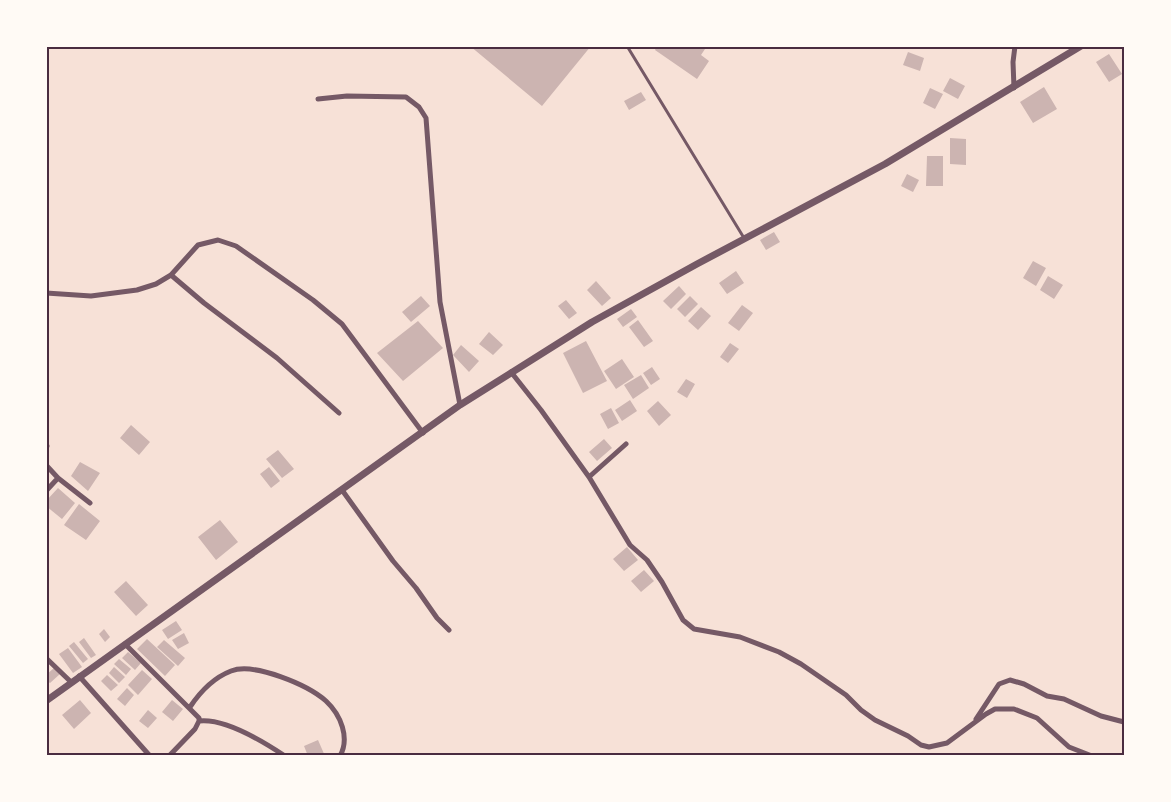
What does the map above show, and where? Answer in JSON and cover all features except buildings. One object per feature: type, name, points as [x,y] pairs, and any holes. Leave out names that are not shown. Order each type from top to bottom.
[{"type":"street","points":[[1014,88],[1012,62],[1015,46]]},
{"type":"street","points":[[46,701],[460,405],[511,372],[528,364],[592,322],[885,164],[1081,46]]},
{"type":"street","points":[[318,99],[347,96],[406,98],[419,107],[426,118],[440,302],[460,405]]},
{"type":"street","points":[[46,293],[91,296],[137,290],[156,284],[171,275],[198,245],[218,240],[236,246],[313,300],[342,324],[423,433]]},
{"type":"street","points":[[171,275],[277,358],[339,413]]},
{"type":"street","points":[[511,372],[589,477],[626,539],[647,560],[683,620],[694,629],[740,637],[779,652],[846,695],[875,720],[921,745],[929,747],[947,743],[995,709],[1014,709],[1037,718],[1069,747],[1092,756]]},
{"type":"street","points":[[589,477],[626,444]]},
{"type":"street","points":[[46,465],[57,478],[90,503]]},
{"type":"street","points":[[46,491],[57,478]]},
{"type":"street","points":[[342,490],[393,561],[449,630]]},
{"type":"street","points":[[125,644],[196,714],[199,721],[195,729],[169,756]]},
{"type":"street","points":[[46,658],[71,681]]},
{"type":"street","points":[[190,708],[198,694],[210,683],[232,670],[242,669],[274,675],[326,702],[343,728],[346,739],[340,756]]},
{"type":"street","points":[[79,676],[150,756]]},
{"type":"street","points":[[975,721],[999,684],[1010,680],[1024,684],[1047,696],[1064,699],[1101,716],[1125,722]]},
{"type":"street","points":[[199,721],[214,722],[245,732],[285,756]]},
{"type":"lane","points":[[627,46],[745,240]]}]
